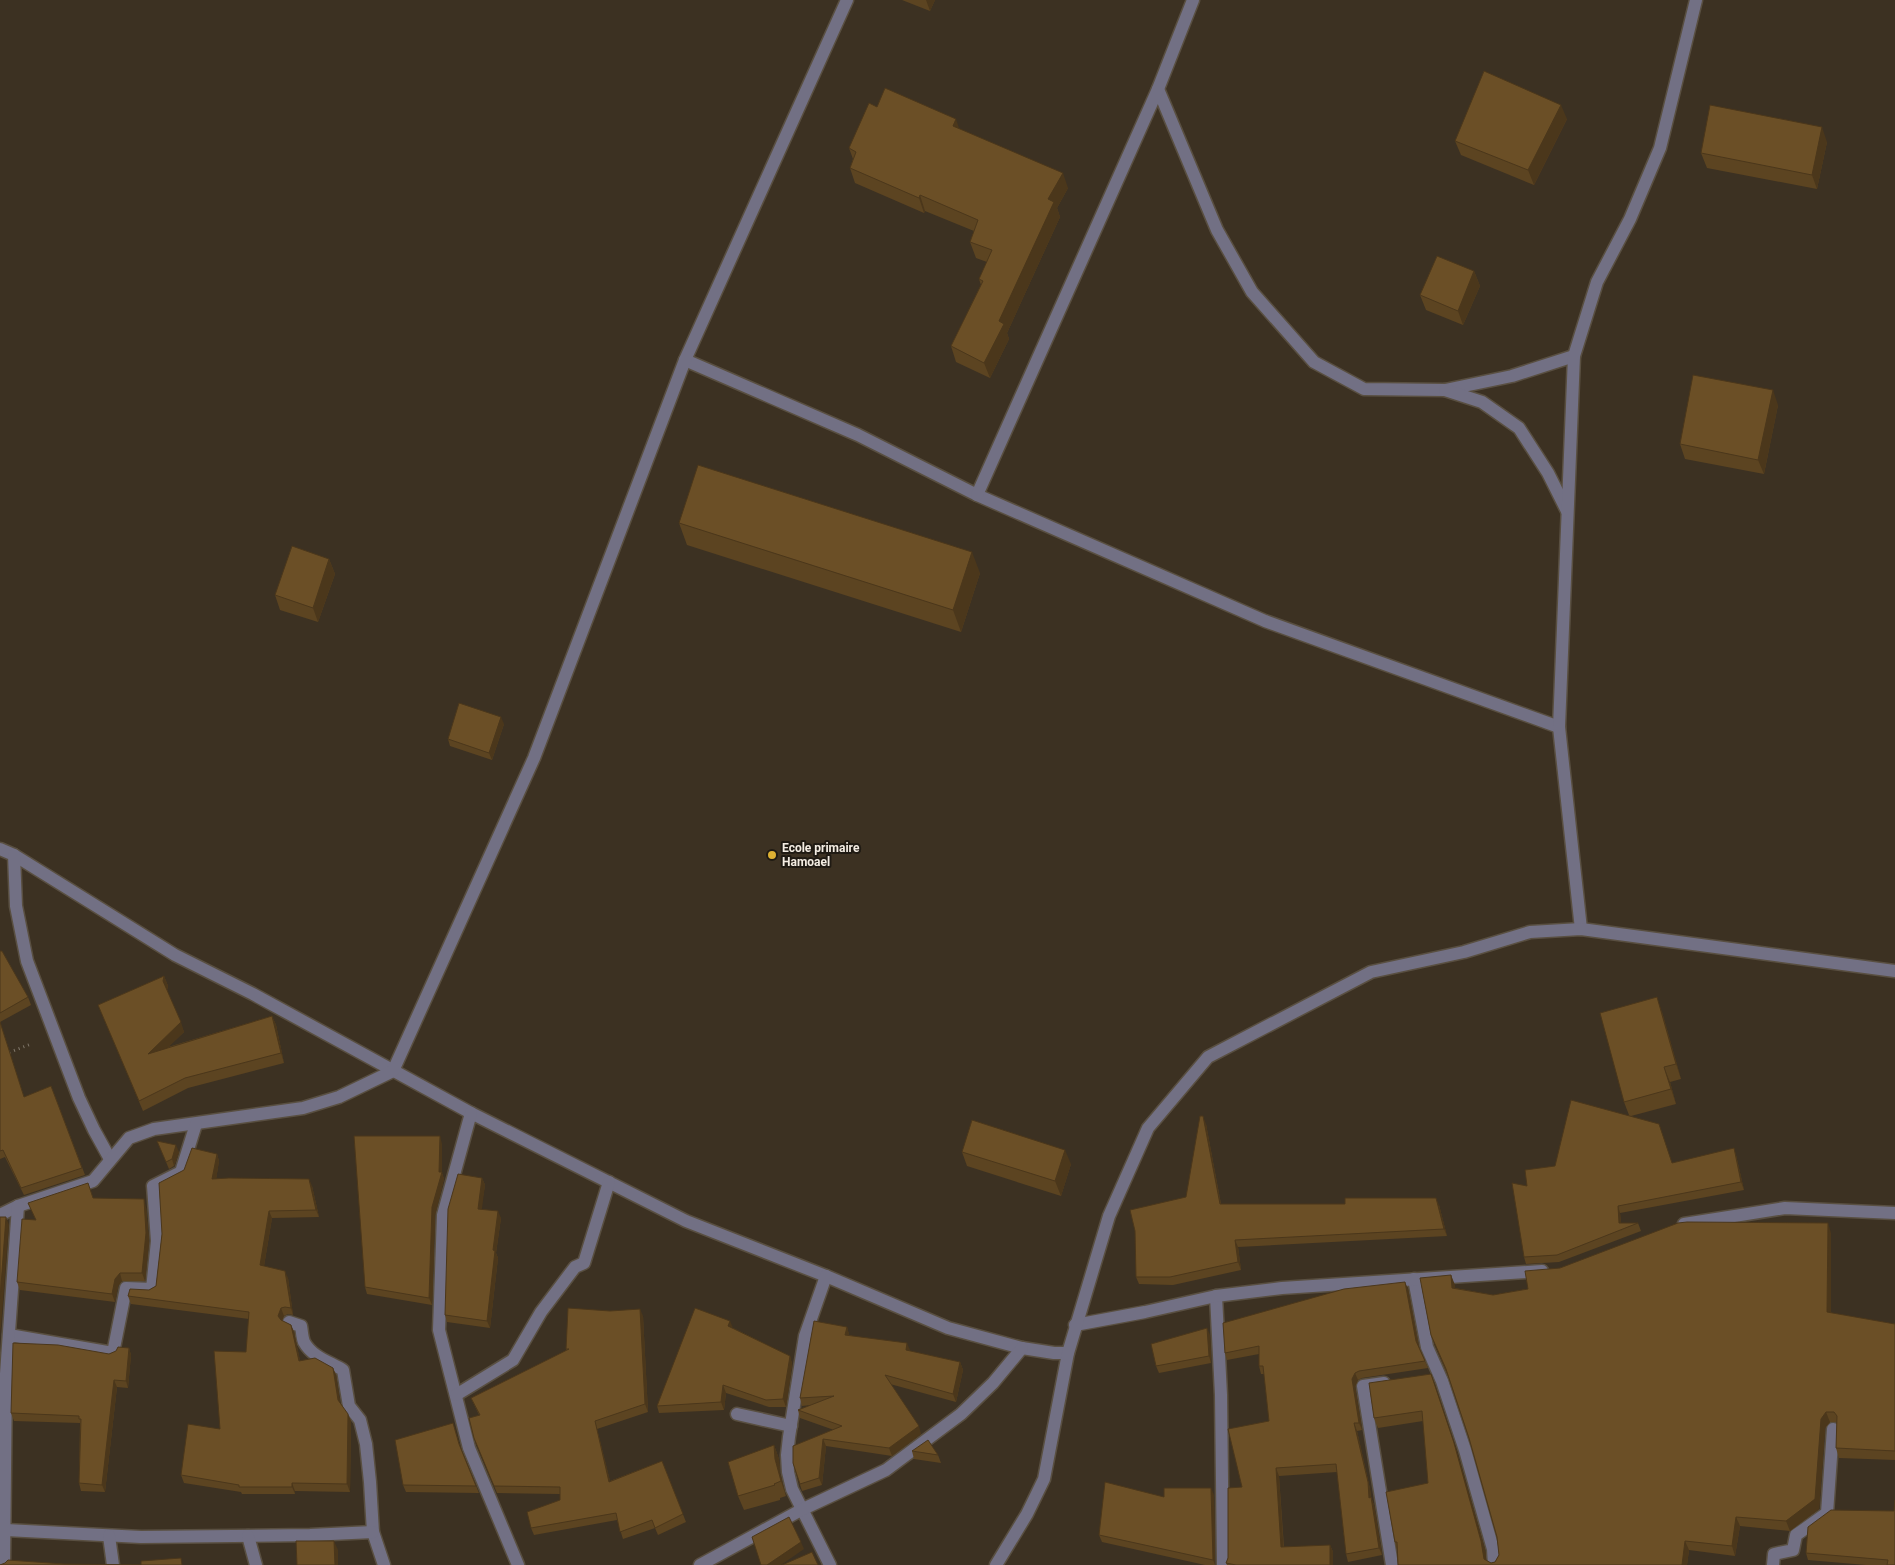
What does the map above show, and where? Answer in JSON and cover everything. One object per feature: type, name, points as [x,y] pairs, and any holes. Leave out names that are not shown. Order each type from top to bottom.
[{"type":"street","points":[[0,1215],[18,1206],[93,1181],[129,1138],[138,1134],[154,1129],[302,1108],[339,1097],[393,1071],[534,758],[685,360],[847,0]]},
{"type":"street","points":[[977,495],[1158,89],[1193,0]]},
{"type":"street","points":[[1581,929],[1559,727],[1574,356],[1597,282],[1630,219],[1660,148],[1696,0]]},
{"type":"street","points":[[1158,89],[1217,230],[1252,292],[1314,362],[1364,389],[1445,390],[1512,376],[1574,356]]},
{"type":"street","points":[[685,360],[858,435],[977,495],[1265,621],[1559,727]]},
{"type":"street","points":[[1445,390],[1482,402],[1518,428],[1548,473],[1568,512]]},
{"type":"street","points":[[0,849],[14,855],[175,955],[253,994],[471,1113],[686,1222],[826,1276],[948,1328],[1022,1348],[1054,1353],[1068,1353]]},
{"type":"street","points":[[14,855],[16,906],[27,961],[79,1098],[110,1159]]},
{"type":"street","points":[[996,1565],[1027,1514],[1044,1479],[1068,1353],[1109,1216],[1148,1128],[1208,1056],[1371,972],[1464,952],[1530,932],[1581,929],[1895,971]]},
{"type":"street","points":[[471,1113],[443,1216],[438,1330],[470,1448],[518,1565]]},
{"type":"street","points":[[9,1335],[113,1352],[126,1288],[152,1289],[157,1241],[153,1186],[181,1172],[196,1124]]},
{"type":"street","points":[[456,1395],[513,1360],[541,1312],[575,1267],[584,1263],[609,1182]]},
{"type":"street","points":[[4,1565],[6,1530],[6,1374],[18,1206]]},
{"type":"street","points":[[1670,1228],[1785,1208],[1895,1213]]},
{"type":"street","points":[[1075,1325],[1216,1296],[1282,1288],[1551,1270]]},
{"type":"street","points":[[826,1276],[805,1336],[791,1426],[788,1472],[792,1489],[801,1510],[830,1565]]},
{"type":"street","points":[[1414,1279],[1434,1376],[1468,1459],[1494,1549],[1494,1565]]},
{"type":"street","points":[[1216,1296],[1221,1395],[1222,1565]]},
{"type":"street","points":[[289,1322],[301,1326],[304,1342],[318,1358],[327,1360],[343,1370],[349,1406],[360,1420],[366,1444],[373,1532],[384,1565]]},
{"type":"street","points":[[700,1565],[801,1510],[886,1470],[962,1414],[993,1383],[1022,1348]]},
{"type":"street","points":[[1392,1565],[1363,1386],[1401,1381]]},
{"type":"street","points":[[737,1414],[791,1426]]},
{"type":"street","points":[[1773,1565],[1774,1554],[1793,1550],[1796,1535],[1828,1514],[1833,1429]]},
{"type":"street","points":[[6,1530],[109,1536],[248,1536],[373,1532]]},
{"type":"street","points":[[109,1536],[113,1565]]},
{"type":"street","points":[[248,1536],[256,1565]]},
{"type":"building","points":[[1484,71],[1561,105],[1528,170],[1455,141]]},
{"type":"building","points":[[885,88],[956,119],[953,126],[1063,173],[1048,199],[1054,202],[999,321],[1004,324],[984,363],[951,346],[983,281],[979,279],[992,250],[970,242],[978,220],[920,195],[919,198],[850,168],[856,152],[849,148],[869,103],[877,107]]},
{"type":"building","points":[[1710,105],[1822,127],[1812,175],[1701,153]]},
{"type":"building","points":[[1437,256],[1474,271],[1458,311],[1420,295]]},
{"type":"building","points":[[1693,375],[1773,390],[1758,460],[1680,444]]},
{"type":"building","points":[[698,465],[972,552],[953,610],[679,523]]},
{"type":"building","points":[[292,546],[329,559],[313,608],[275,595]]},
{"type":"building","points":[[459,703],[501,717],[489,753],[448,739]]},
{"type":"building","points":[[0,951],[2,951],[28,997],[0,1013]]},
{"type":"building","points":[[164,976],[163,981],[181,1022],[148,1054],[272,1016],[281,1053],[185,1078],[139,1101],[98,1005]]},
{"type":"building","points":[[1657,997],[1676,1064],[1664,1067],[1671,1089],[1624,1102],[1600,1013]]},
{"type":"building","points":[[0,1022],[24,1097],[51,1086],[82,1168],[21,1188],[3,1150],[0,1151]]},
{"type":"building","points":[[1571,1100],[1659,1124],[1672,1163],[1734,1148],[1741,1182],[1618,1206],[1619,1223],[1638,1223],[1557,1255],[1524,1257],[1512,1183],[1527,1186],[1525,1170],[1555,1166]]},
{"type":"building","points":[[1200,1116],[1203,1116],[1220,1204],[1345,1204],[1345,1198],[1436,1198],[1444,1229],[1235,1240],[1238,1262],[1170,1277],[1136,1277],[1135,1231],[1130,1210],[1186,1197]]},
{"type":"building","points":[[972,1120],[1065,1150],[1055,1181],[962,1152]]},
{"type":"building","points":[[354,1136],[440,1136],[439,1172],[442,1172],[432,1207],[429,1298],[365,1287]]},
{"type":"building","points":[[157,1141],[176,1145],[172,1159],[166,1162]]},
{"type":"building","points":[[192,1148],[217,1154],[212,1179],[309,1179],[316,1210],[269,1211],[260,1265],[285,1271],[291,1308],[281,1308],[278,1316],[281,1320],[291,1325],[299,1361],[315,1358],[333,1368],[338,1400],[348,1414],[347,1484],[292,1483],[292,1487],[239,1487],[239,1485],[181,1475],[188,1424],[220,1429],[214,1351],[246,1352],[249,1312],[128,1296],[130,1289],[149,1290],[156,1286],[162,1234],[159,1183],[184,1170]]},
{"type":"building","points":[[458,1174],[482,1178],[478,1209],[498,1211],[487,1321],[445,1315],[448,1209]]},
{"type":"building","points":[[88,1183],[93,1198],[144,1199],[146,1233],[142,1273],[120,1273],[115,1279],[112,1294],[17,1282],[22,1219],[36,1220],[28,1203]]},
{"type":"building","points":[[0,1217],[6,1217],[0,1299]]},
{"type":"building","points":[[1678,1223],[1828,1223],[1827,1312],[1895,1324],[1895,1451],[1836,1448],[1837,1416],[1834,1412],[1826,1412],[1821,1419],[1815,1499],[1786,1521],[1736,1517],[1732,1546],[1685,1541],[1682,1565],[1398,1565],[1397,1542],[1395,1542],[1386,1492],[1428,1483],[1422,1411],[1374,1418],[1369,1383],[1431,1374],[1454,1443],[1481,1541],[1484,1559],[1491,1563],[1495,1562],[1499,1555],[1497,1537],[1469,1438],[1446,1369],[1431,1335],[1420,1278],[1451,1275],[1452,1288],[1493,1295],[1528,1289],[1525,1271],[1560,1268]]},
{"type":"building","points":[[1405,1282],[1416,1341],[1425,1361],[1359,1371],[1355,1373],[1352,1379],[1359,1423],[1354,1423],[1368,1482],[1369,1498],[1371,1497],[1379,1548],[1346,1554],[1336,1464],[1276,1468],[1281,1547],[1330,1545],[1330,1565],[1236,1565],[1226,1563],[1228,1558],[1228,1488],[1242,1487],[1228,1429],[1269,1421],[1263,1366],[1259,1366],[1259,1346],[1225,1353],[1223,1323],[1344,1289]]},
{"type":"building","points":[[568,1308],[610,1311],[640,1309],[645,1404],[595,1421],[609,1482],[662,1461],[683,1514],[655,1528],[652,1520],[620,1532],[616,1513],[531,1528],[527,1512],[560,1500],[560,1487],[494,1486],[474,1438],[469,1418],[480,1415],[471,1398],[569,1349],[566,1349]]},
{"type":"building","points":[[695,1308],[730,1321],[728,1326],[790,1356],[783,1399],[766,1400],[723,1385],[721,1402],[657,1406]]},
{"type":"building","points":[[814,1321],[847,1327],[845,1335],[907,1343],[906,1350],[960,1362],[953,1394],[885,1375],[919,1426],[889,1448],[823,1439],[819,1478],[800,1484],[793,1463],[793,1446],[842,1426],[798,1410],[834,1396],[800,1398]]},
{"type":"building","points":[[1207,1328],[1209,1356],[1156,1366],[1151,1344]]},
{"type":"building","points":[[13,1343],[58,1345],[109,1354],[116,1351],[118,1347],[129,1348],[126,1381],[114,1380],[102,1485],[79,1483],[81,1419],[79,1419],[79,1416],[11,1413]]},
{"type":"building","points":[[453,1423],[459,1444],[476,1486],[403,1485],[395,1440]]},
{"type":"building","points":[[928,1440],[938,1455],[912,1451]]},
{"type":"building","points":[[774,1445],[775,1459],[781,1481],[775,1485],[738,1496],[728,1462]]},
{"type":"building","points":[[1105,1482],[1164,1497],[1164,1488],[1211,1488],[1213,1560],[1099,1535]]},
{"type":"building","points":[[1895,1500],[1895,1565],[1887,1565],[1888,1560],[1806,1553],[1808,1527],[1831,1510],[1894,1511]]},
{"type":"building","points":[[789,1517],[801,1542],[767,1565],[761,1565],[752,1537]]},
{"type":"building","points":[[296,1541],[334,1541],[335,1565],[297,1565]]},
{"type":"building","points":[[812,1552],[818,1565],[782,1565]]},
{"type":"building","points":[[181,1558],[182,1565],[141,1565],[141,1561]]},
{"type":"building","points":[[8,1560],[64,1564],[141,1565],[0,1565]]},
{"type":"place","name":"Ecole primaire Hamoael","points":[[772,855]]}]
